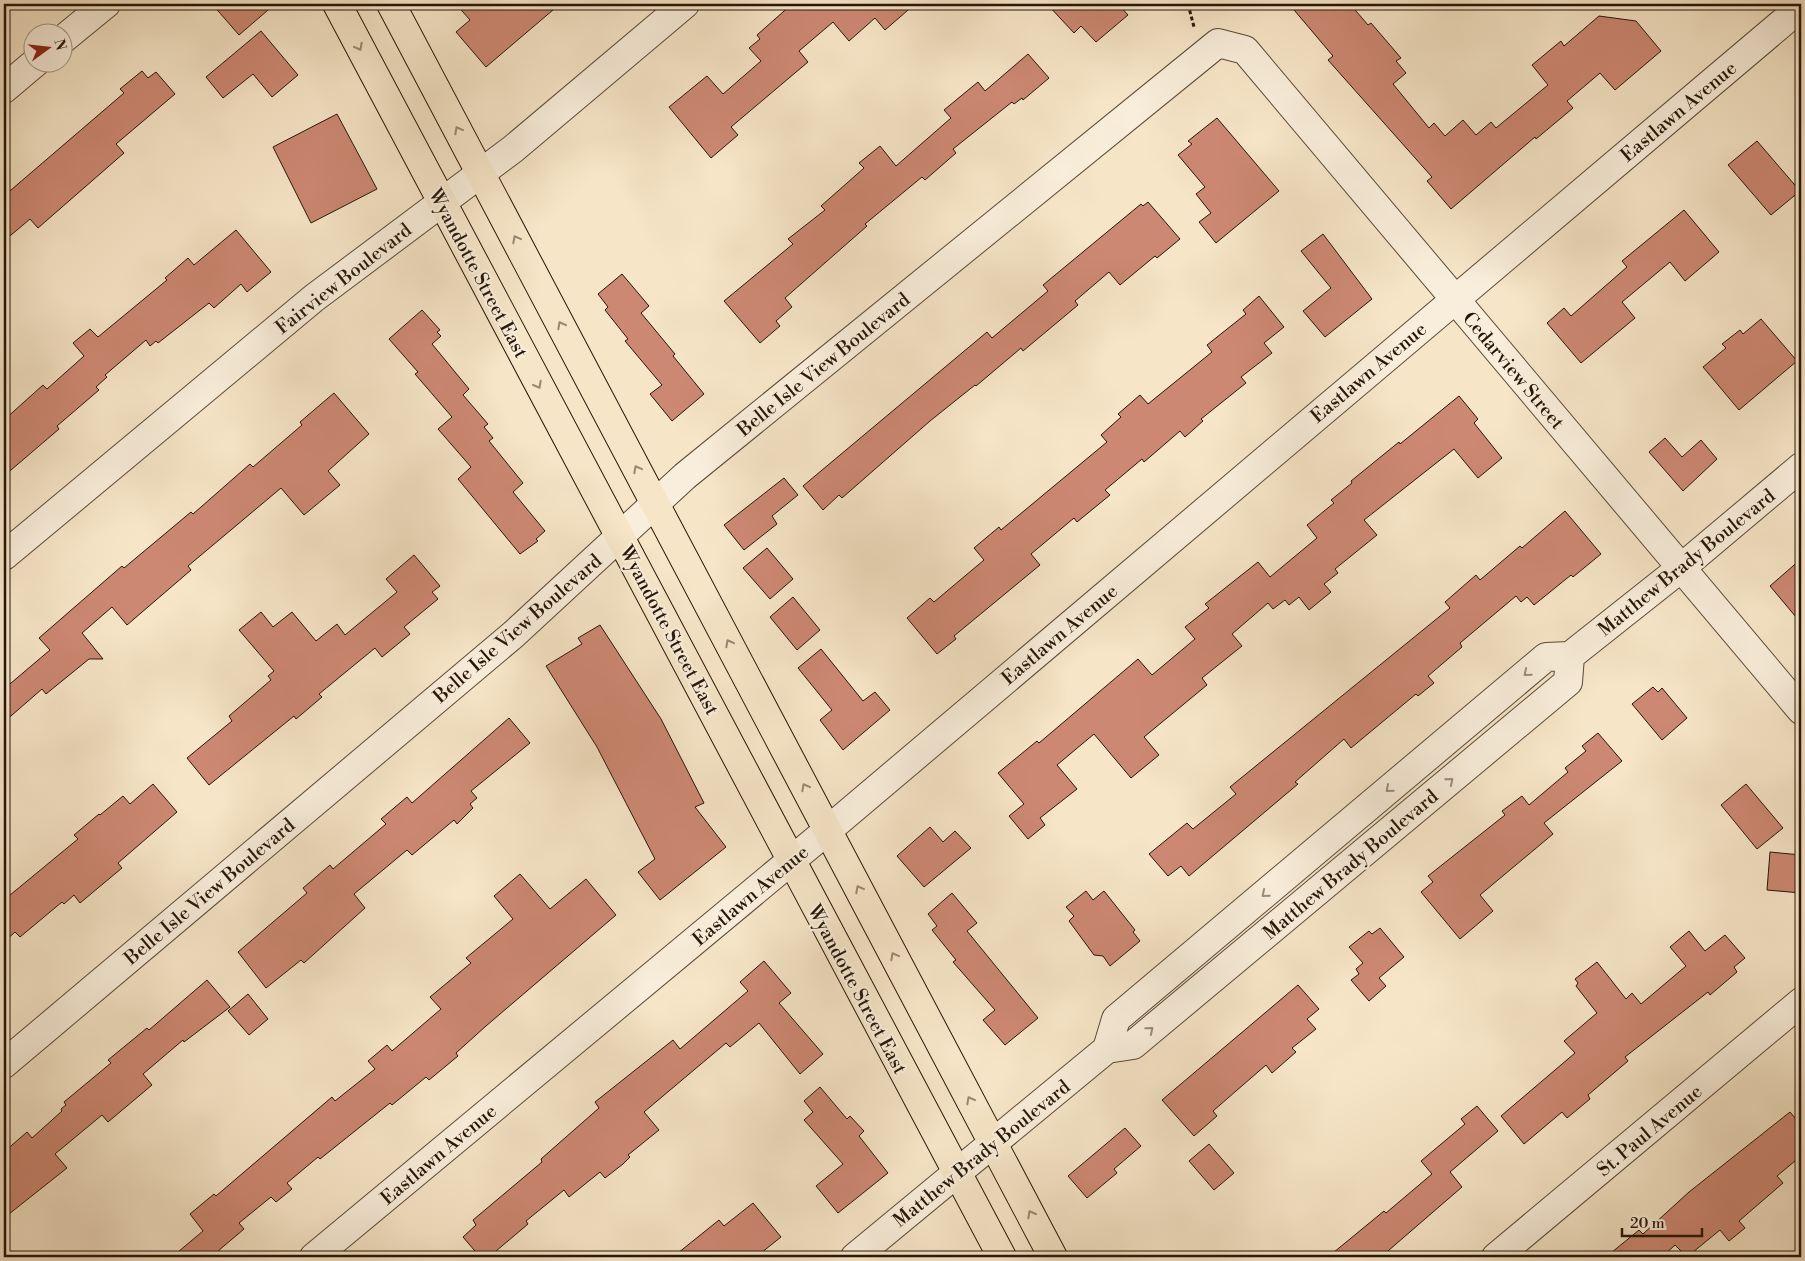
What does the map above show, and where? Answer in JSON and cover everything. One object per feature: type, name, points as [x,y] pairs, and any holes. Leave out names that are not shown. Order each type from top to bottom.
[{"type":"main road","name":"Wyandotte Street East","points":[[337,4],[621,537],[790,861],[1002,1257]]},
{"type":"main road","points":[[391,4],[1053,1257]]},
{"type":"street","points":[[72,32],[106,4]]},
{"type":"street","name":"Fairview Boulevard","points":[[4,556],[314,298],[513,149],[685,4]]},
{"type":"street","name":"Eastlawn Avenue","points":[[314,1257],[828,830],[1801,7]]},
{"type":"street","name":"Cedarview Street","points":[[1218,44],[1245,50],[1801,710]]},
{"type":"street","name":"Belle Isle View Boulevard","points":[[4,1064],[514,634],[692,470],[1218,44]]},
{"type":"street","points":[[4,89],[24,72]]},
{"type":"street","name":"Matthew Brady Boulevard","points":[[855,1257],[1107,1049],[1116,1019],[1546,657],[1570,656],[1681,568],[1801,467]]},
{"type":"street","name":"St. Paul Avenue","points":[[1496,1257],[1801,1002]]},
{"type":"path","points":[[1188,4],[1194,28]]},
{"type":"building","points":[[212,4],[275,4],[239,35]]},
{"type":"building","points":[[456,4],[560,4],[486,67],[456,32],[470,20]]},
{"type":"building","points":[[792,4],[915,4],[885,30],[875,18],[849,41],[833,22],[799,51],[808,62],[731,127],[738,135],[711,158],[669,107],[707,76],[723,94],[761,61],[749,48],[760,39],[757,35]]},
{"type":"building","points":[[1047,4],[1118,4],[1128,15],[1096,42],[1081,26],[1074,33]]},
{"type":"building","points":[[1289,4],[1350,4],[1368,25],[1371,23],[1401,58],[1396,61],[1406,73],[1393,84],[1429,128],[1434,123],[1445,136],[1463,120],[1476,135],[1491,122],[1496,128],[1548,85],[1532,65],[1561,41],[1564,46],[1599,16],[1636,21],[1661,51],[1615,90],[1600,73],[1567,101],[1573,108],[1536,139],[1535,137],[1451,209],[1427,181],[1432,177],[1328,60],[1333,56]]},
{"type":"building","points":[[261,31],[298,75],[272,97],[253,74],[223,98],[206,77]]},
{"type":"building","points":[[1028,54],[1049,78],[1023,100],[1022,98],[1014,104],[1012,102],[953,149],[956,153],[925,180],[922,177],[865,224],[867,226],[785,298],[792,307],[776,321],[780,326],[760,343],[724,301],[793,244],[788,239],[825,210],[821,206],[864,168],[859,163],[880,146],[896,166],[951,118],[944,110],[978,82],[985,91]]},
{"type":"building","points":[[142,71],[148,78],[156,72],[175,94],[116,144],[124,153],[38,228],[30,219],[4,241],[4,196],[124,93],[120,89]]},
{"type":"building","points":[[337,114],[377,189],[311,223],[273,147]]},
{"type":"building","points":[[1217,118],[1279,191],[1216,243],[1199,222],[1211,213],[1196,194],[1205,187],[1178,155],[1192,144],[1188,141]]},
{"type":"building","points":[[1757,141],[1800,191],[1771,215],[1728,165]]},
{"type":"building","points":[[1148,202],[1180,239],[1157,258],[1155,256],[1120,285],[1109,272],[1075,301],[1078,305],[1023,351],[1021,348],[930,421],[842,498],[839,495],[823,510],[803,486],[987,332],[992,338],[1048,291],[1043,285],[1141,204],[1143,206]]},
{"type":"building","points":[[1684,210],[1719,252],[1685,281],[1670,262],[1622,302],[1635,318],[1581,363],[1547,323],[1564,308],[1571,316],[1627,267],[1622,261]]},
{"type":"building","points":[[236,230],[271,272],[247,292],[241,284],[214,308],[209,303],[158,343],[156,341],[150,346],[146,340],[105,375],[107,377],[96,387],[99,390],[57,426],[59,429],[4,476],[4,420],[43,385],[47,389],[84,356],[73,343],[90,329],[98,337],[167,280],[165,278],[188,258],[194,265]]},
{"type":"building","points":[[1323,234],[1372,299],[1325,337],[1303,311],[1331,288],[1301,251]]},
{"type":"building","points":[[622,274],[649,306],[641,313],[675,354],[673,356],[704,394],[672,421],[650,394],[662,385],[625,341],[628,339],[605,310],[608,307],[598,294]]},
{"type":"building","points":[[1259,296],[1284,327],[1264,343],[1272,353],[1241,377],[1246,383],[1201,419],[1203,421],[1185,437],[1180,431],[1144,462],[1142,459],[1105,490],[1110,495],[1077,522],[1074,518],[1031,554],[1040,565],[954,636],[956,639],[937,654],[907,618],[930,598],[934,602],[984,560],[974,548],[999,527],[1001,530],[1107,442],[1101,435],[1121,417],[1118,414],[1140,395],[1148,404],[1212,352],[1207,345],[1246,314],[1243,310]]},
{"type":"building","points":[[422,310],[440,330],[437,332],[441,336],[432,344],[469,389],[463,395],[488,424],[484,427],[493,438],[489,441],[523,483],[513,492],[545,531],[536,539],[538,541],[520,554],[458,479],[471,467],[438,429],[452,417],[415,374],[418,372],[389,339]]},
{"type":"building","points":[[1761,319],[1797,361],[1739,410],[1703,367],[1726,348],[1722,344],[1740,330],[1743,334]]},
{"type":"building","points":[[334,393],[369,434],[328,471],[340,485],[304,515],[281,488],[188,566],[191,570],[127,625],[112,607],[82,633],[103,659],[89,659],[46,694],[42,689],[4,722],[4,689],[50,650],[39,638],[122,566],[124,568],[191,512],[193,514],[250,464],[253,467],[302,425],[300,422]]},
{"type":"building","points":[[1459,396],[1478,419],[1474,423],[1502,458],[1478,478],[1454,449],[1364,520],[1377,535],[1335,569],[1338,573],[1324,584],[1331,592],[1309,610],[1299,597],[1289,605],[1285,600],[1273,609],[1268,603],[1232,634],[1242,646],[1202,678],[1207,685],[1144,737],[1159,755],[1131,778],[1094,734],[1057,765],[1077,789],[1040,818],[1045,825],[1028,839],[1009,816],[1024,804],[998,773],[1037,741],[1039,743],[1138,659],[1152,675],[1195,639],[1185,627],[1209,608],[1205,604],[1258,562],[1270,577],[1317,538],[1307,525],[1334,503],[1331,500],[1399,442],[1400,444]]},
{"type":"building","points":[[1665,438],[1682,457],[1701,440],[1717,459],[1683,491],[1649,452]]},
{"type":"building","points":[[784,478],[798,495],[772,516],[777,524],[744,550],[724,525]]},
{"type":"building","points":[[1565,511],[1601,554],[1534,605],[1527,597],[1521,602],[1516,596],[1460,643],[1462,647],[1428,676],[1434,683],[1418,696],[1416,694],[1351,748],[1344,739],[1295,782],[1298,784],[1189,876],[1181,866],[1168,876],[1149,854],[1187,823],[1193,829],[1236,794],[1230,787],[1450,608],[1445,602],[1476,575],[1480,580],[1520,546],[1522,548]]},
{"type":"building","points":[[767,548],[793,579],[770,599],[743,568]]},
{"type":"building","points":[[414,555],[440,586],[432,592],[438,599],[404,627],[410,634],[382,657],[375,648],[319,694],[322,697],[296,719],[294,716],[209,785],[187,758],[232,721],[229,716],[271,680],[268,676],[274,671],[239,630],[261,612],[273,627],[292,612],[316,641],[337,624],[345,635],[397,592],[386,579]]},
{"type":"building","points":[[1801,559],[1801,623],[1770,586]]},
{"type":"building","points":[[793,597],[820,630],[797,650],[770,617]]},
{"type":"building","points":[[600,625],[661,719],[704,803],[695,807],[726,847],[660,900],[638,872],[655,859],[597,747],[546,666],[582,644],[578,638]]},
{"type":"building","points":[[821,649],[863,701],[875,692],[890,710],[843,750],[820,720],[832,710],[798,668]]},
{"type":"building","points":[[1653,687],[1658,692],[1662,688],[1687,718],[1662,740],[1632,704]]},
{"type":"building","points":[[509,718],[530,743],[471,791],[477,798],[470,804],[473,808],[457,824],[454,820],[412,855],[407,850],[354,894],[365,908],[304,963],[301,960],[266,988],[238,952],[307,893],[303,888],[330,865],[333,869],[386,824],[381,819],[407,797],[412,803]]},
{"type":"building","points":[[1598,733],[1622,761],[1544,823],[1553,834],[1480,895],[1493,911],[1460,939],[1421,892],[1433,882],[1428,876],[1505,815],[1502,811],[1522,796],[1529,805],[1568,772],[1565,768],[1586,751],[1582,746]]},
{"type":"building","points":[[153,784],[177,812],[118,863],[122,868],[80,903],[74,895],[64,904],[62,902],[20,937],[15,932],[4,942],[4,900],[78,839],[74,835],[99,814],[123,796],[130,804]]},
{"type":"building","points":[[1746,784],[1783,828],[1757,849],[1721,805]]},
{"type":"building","points":[[930,827],[943,842],[955,831],[971,848],[924,887],[897,856]]},
{"type":"building","points":[[1770,852],[1801,855],[1801,893],[1767,890]]},
{"type":"building","points":[[520,874],[550,909],[586,879],[616,915],[486,1026],[456,1053],[458,1056],[429,1080],[426,1077],[320,1159],[318,1157],[287,1183],[292,1189],[276,1202],[271,1197],[239,1223],[244,1229],[211,1257],[172,1257],[203,1231],[190,1214],[214,1194],[216,1196],[332,1097],[335,1101],[375,1069],[368,1061],[387,1045],[392,1051],[441,1009],[430,997],[471,963],[466,958],[513,919],[494,896]]},
{"type":"building","points":[[1086,891],[1093,900],[1104,891],[1135,930],[1133,932],[1140,941],[1110,966],[1103,956],[1094,955],[1069,921],[1074,916],[1066,907]]},
{"type":"building","points":[[952,893],[977,923],[967,931],[1038,1018],[1005,1045],[983,1020],[995,1010],[953,962],[956,960],[932,930],[937,926],[928,914]]},
{"type":"building","points":[[1380,928],[1404,957],[1379,978],[1386,986],[1369,1001],[1351,980],[1359,974],[1356,969],[1363,963],[1349,947],[1369,931],[1372,934]]},
{"type":"building","points":[[1689,931],[1705,951],[1725,935],[1745,958],[1734,967],[1737,972],[1710,995],[1708,992],[1625,1057],[1628,1061],[1588,1095],[1590,1099],[1567,1118],[1562,1112],[1524,1144],[1501,1116],[1575,1053],[1564,1041],[1597,1013],[1576,986],[1578,983],[1575,979],[1597,962],[1626,999],[1632,993],[1641,1004],[1686,966],[1670,947]]},
{"type":"building","points":[[764,961],[791,993],[779,1003],[823,1054],[800,1074],[759,1023],[730,1047],[726,1043],[644,1112],[659,1130],[628,1155],[630,1157],[623,1164],[605,1178],[600,1172],[569,1197],[564,1190],[526,1221],[528,1224],[489,1257],[480,1257],[463,1237],[476,1225],[473,1220],[542,1162],[541,1159],[599,1108],[595,1102],[673,1040],[680,1049],[748,991],[740,982]]},
{"type":"building","points":[[207,980],[230,1007],[184,1042],[183,1040],[143,1074],[152,1085],[108,1122],[102,1115],[55,1154],[67,1168],[4,1218],[4,1152],[27,1132],[32,1138],[62,1111],[61,1109],[66,1105],[64,1102],[111,1063],[108,1060],[147,1028],[149,1030]]},
{"type":"building","points":[[1298,985],[1319,1009],[1307,1019],[1316,1029],[1292,1048],[1296,1052],[1272,1073],[1266,1065],[1213,1111],[1217,1116],[1194,1136],[1162,1100]]},
{"type":"building","points":[[248,994],[268,1019],[249,1035],[228,1011]]},
{"type":"building","points":[[820,1087],[847,1119],[850,1116],[864,1131],[859,1136],[888,1173],[838,1213],[816,1186],[843,1164],[804,1120],[813,1112],[804,1101]]},
{"type":"building","points":[[1477,1106],[1498,1131],[1450,1172],[1462,1187],[1381,1257],[1328,1257],[1384,1211],[1386,1213],[1432,1174],[1421,1161],[1465,1124],[1461,1119]]},
{"type":"building","points":[[1790,1112],[1801,1125],[1801,1156],[1777,1176],[1783,1183],[1739,1221],[1745,1228],[1729,1241],[1720,1230],[1687,1257],[1675,1245],[1662,1257],[1606,1257],[1639,1230],[1643,1234],[1689,1192]]},
{"type":"building","points":[[1125,1128],[1141,1146],[1114,1169],[1117,1173],[1087,1198],[1068,1176]]},
{"type":"building","points":[[1209,1144],[1234,1173],[1214,1190],[1189,1161]]},
{"type":"building","points":[[753,1203],[781,1237],[756,1257],[673,1257],[719,1220],[724,1226]]}]
